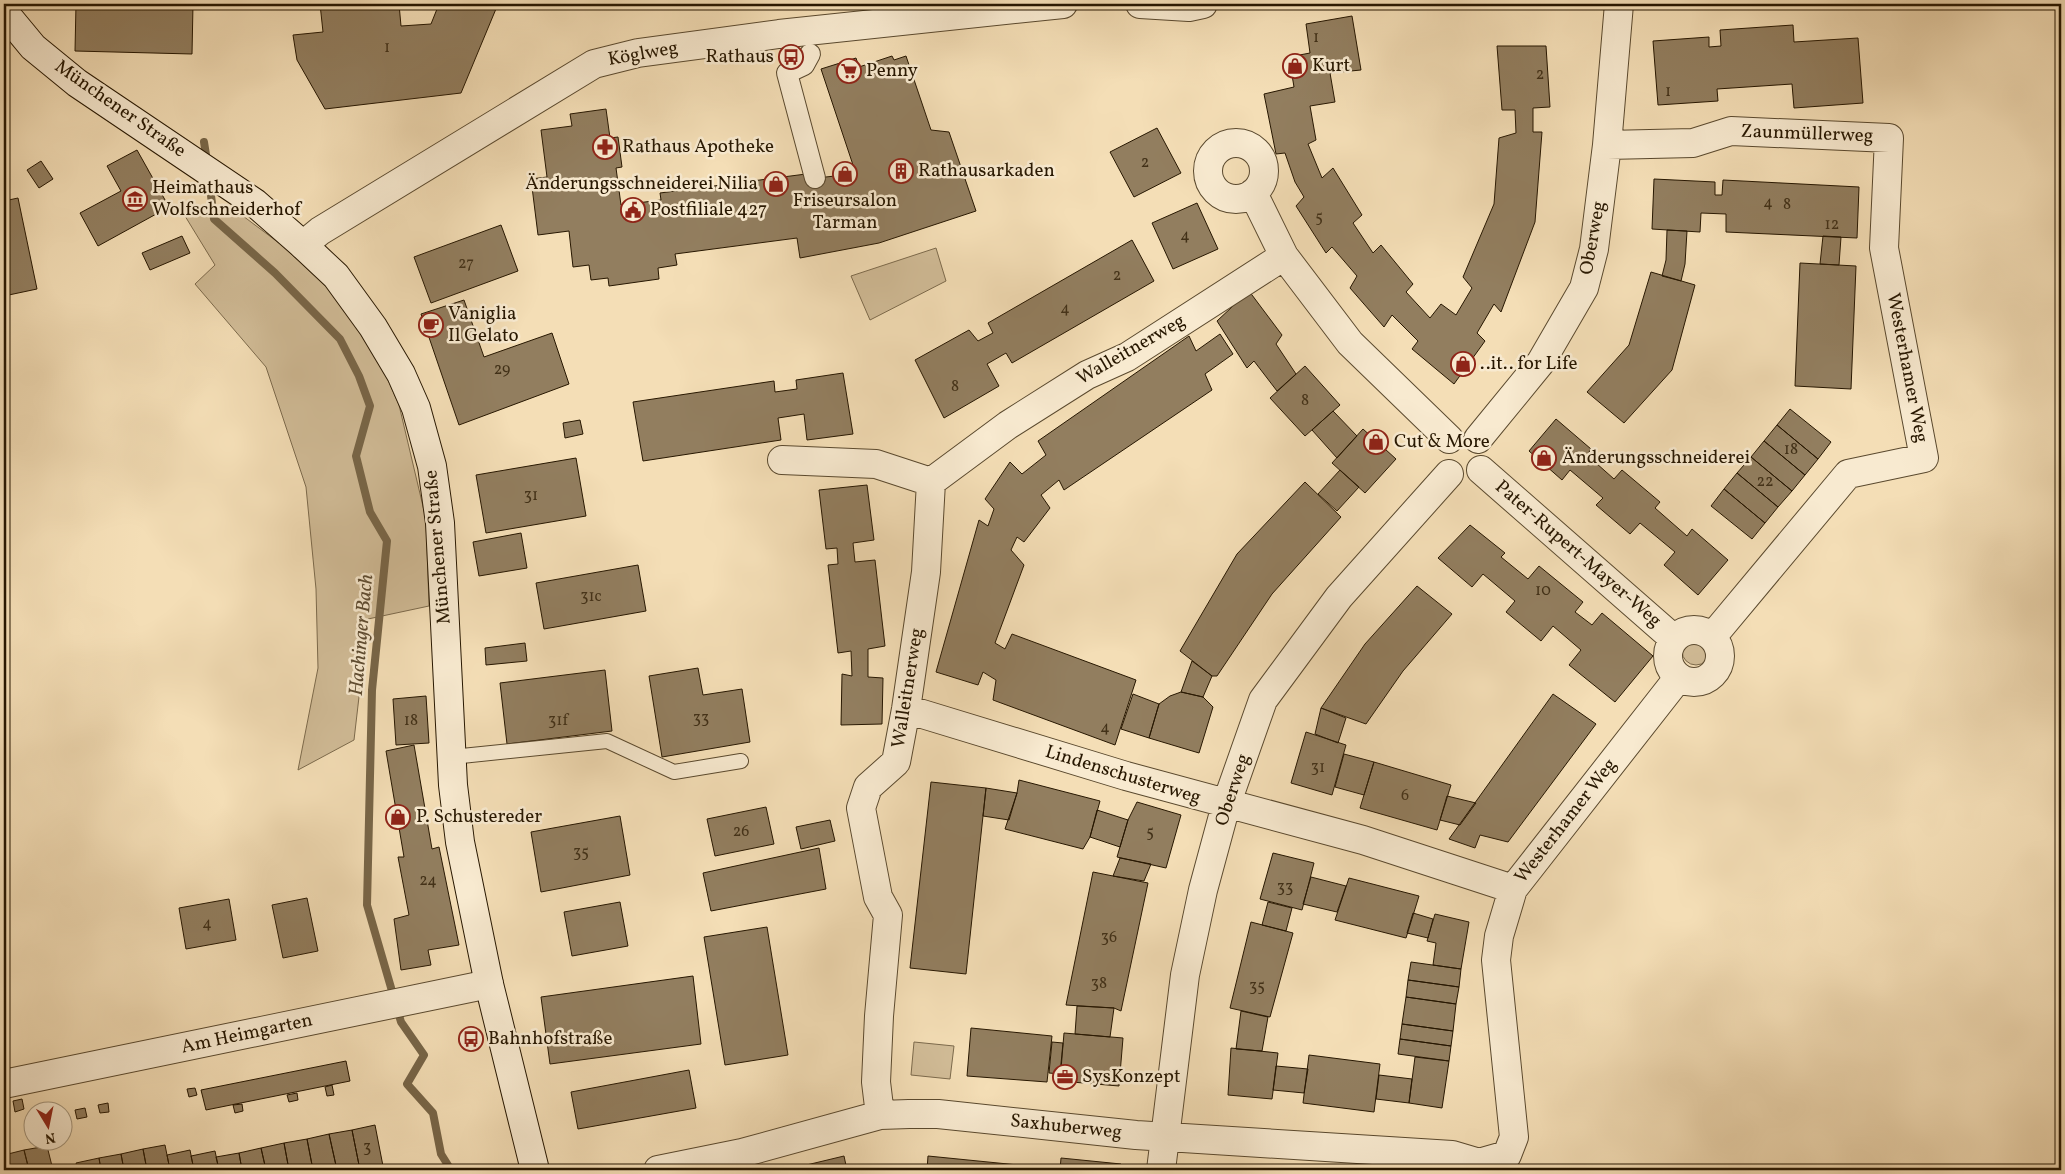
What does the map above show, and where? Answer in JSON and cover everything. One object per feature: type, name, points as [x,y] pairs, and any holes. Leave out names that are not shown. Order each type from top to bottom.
[{"type":"street","name":"Köglweg","points":[[304,245],[320,231],[594,64],[657,50],[803,31],[1012,7],[1062,4]]},
{"type":"street","points":[[1140,4],[1188,7],[1203,4]]},
{"type":"street","name":"Oberweg","points":[[1478,439],[1541,362],[1584,288],[1594,250],[1607,145],[1618,4]]},
{"type":"street","name":"Münchener Straße","points":[[4,12],[33,46],[77,83],[255,203],[304,245],[336,276],[373,327],[401,374],[416,408],[432,466],[440,523],[452,757],[460,842],[489,984],[535,1170]]},
{"type":"street","points":[[810,54],[804,65],[787,73],[815,178]]},
{"type":"street","name":"Zaunmüllerweg","points":[[1607,145],[1693,143],[1731,131],[1889,138]]},
{"type":"street","name":"Westerhamer Weg","points":[[1712,637],[1848,474],[1924,458],[1884,248],[1889,138]]},
{"type":"street","points":[[1253,193],[1284,256],[1350,343],[1449,439]]},
{"type":"street","name":"Walleitnerweg","points":[[880,1116],[876,1082],[879,1016],[888,915],[878,897],[861,808],[868,787],[896,762],[906,709],[926,572],[930,482],[1008,425],[1087,375],[1127,357],[1284,256]]},
{"type":"street","points":[[1460,434],[1478,439],[1485,450],[1484,463],[1481,470],[1476,474],[1462,478],[1449,474],[1445,469],[1441,456],[1442,450],[1449,439],[1460,434]]},
{"type":"street","points":[[782,460],[876,464],[930,482]]},
{"type":"street","name":"Pater-Rupert-Mayer-Weg","points":[[1481,470],[1674,639]]},
{"type":"street","name":"Oberweg","points":[[1161,1170],[1185,975],[1203,890],[1226,805],[1263,700],[1339,597],[1449,474]]},
{"type":"street","points":[[1697,630],[1712,637],[1720,653],[1720,661],[1711,676],[1704,681],[1695,682],[1679,677],[1673,671],[1668,655],[1674,639],[1689,631],[1697,630]]},
{"type":"street","name":"Westerhamer Weg","points":[[1478,1167],[1507,1155],[1514,1137],[1496,960],[1499,936],[1514,889],[1679,677]]},
{"type":"street","name":"Lindenschusterweg","points":[[906,709],[1226,805],[1363,840],[1514,889]]},
{"type":"street","name":"Am Heimgarten","points":[[4,1084],[489,984]]},
{"type":"street","name":"Saxhuberweg","points":[[658,1170],[742,1153],[880,1116],[938,1114],[1165,1136],[1452,1155],[1478,1167]]},
{"type":"lane","points":[[452,757],[607,741],[674,772],[741,761]]},
{"type":"shaded area","points":[[231,207],[283,246],[333,293],[371,341],[399,405],[426,519],[429,606],[368,619],[354,740],[298,770],[318,668],[316,589],[306,487],[266,367],[195,284],[215,265],[185,216]]},
{"type":"shaded area","points":[[936,248],[946,281],[870,320],[851,276]]},
{"type":"shaded area","points":[[1696,637],[1706,641],[1710,651],[1706,661],[1696,665],[1686,661],[1682,651],[1686,641]]},
{"type":"shaded area","points":[[914,1042],[954,1046],[950,1079],[911,1075]]},
{"type":"building","points":[[76,4],[193,4],[192,54],[75,51]]},
{"type":"building","points":[[320,4],[399,4],[401,26],[431,24],[439,4],[498,4],[461,93],[325,109],[297,60],[293,35],[323,32]]},
{"type":"building","points":[[1352,16],[1361,70],[1330,73],[1335,102],[1310,106],[1316,140],[1308,144],[1322,178],[1333,168],[1362,215],[1353,223],[1373,253],[1381,245],[1413,284],[1406,292],[1430,318],[1441,304],[1456,315],[1472,288],[1463,277],[1494,204],[1499,138],[1516,133],[1515,110],[1502,110],[1497,46],[1546,46],[1550,107],[1533,108],[1533,132],[1542,132],[1535,222],[1501,312],[1494,304],[1477,333],[1485,341],[1454,384],[1412,349],[1418,341],[1392,315],[1384,327],[1350,288],[1357,276],[1332,247],[1326,253],[1296,206],[1304,197],[1295,182],[1285,153],[1276,154],[1264,94],[1294,87],[1289,57],[1310,53],[1306,24]]},
{"type":"building","points":[[1793,25],[1794,42],[1858,38],[1863,103],[1794,108],[1792,84],[1717,89],[1718,101],[1658,105],[1653,41],[1709,37],[1709,47],[1721,46],[1720,30]]},
{"type":"building","name":"Rathausarkaden","points":[[892,56],[894,60],[906,56],[931,130],[949,132],[976,211],[879,243],[800,258],[797,238],[675,254],[677,265],[658,268],[659,279],[609,286],[608,278],[591,280],[589,265],[573,267],[569,231],[538,235],[531,179],[547,177],[541,130],[572,126],[570,114],[606,109],[610,138],[618,137],[622,167],[616,168],[621,205],[661,200],[660,193],[806,174],[807,179],[835,176],[841,169],[853,165],[821,69],[856,58],[859,67]]},
{"type":"building","points":[[1157,128],[1181,173],[1134,197],[1110,152]]},
{"type":"building","name":"Heimathaus Wolfschneiderhof","points":[[137,150],[169,207],[98,246],[80,213],[121,191],[107,166]]},
{"type":"building","points":[[41,161],[53,179],[39,188],[27,170]]},
{"type":"building","points":[[1654,179],[1715,182],[1715,195],[1722,195],[1723,180],[1859,187],[1857,238],[1726,232],[1726,214],[1701,213],[1700,232],[1652,229]]},
{"type":"building","points":[[18,198],[37,289],[4,296],[4,201]]},
{"type":"building","points":[[1197,203],[1218,249],[1173,269],[1152,223]]},
{"type":"building","points":[[501,225],[518,271],[431,303],[414,257]]},
{"type":"building","points":[[1667,230],[1687,231],[1685,264],[1681,281],[1662,276],[1666,260]]},
{"type":"building","points":[[182,236],[190,253],[150,270],[142,253]]},
{"type":"building","points":[[1823,236],[1841,237],[1839,265],[1820,264]]},
{"type":"building","points":[[1132,240],[1154,281],[1012,363],[1006,353],[987,364],[999,386],[944,418],[915,360],[969,330],[978,341],[993,333],[988,323]]},
{"type":"building","points":[[1800,263],[1856,266],[1851,389],[1795,386]]},
{"type":"building","points":[[1651,272],[1695,285],[1672,370],[1624,423],[1587,392],[1629,345]]},
{"type":"building","points":[[1249,291],[1282,335],[1276,344],[1296,374],[1277,391],[1254,361],[1247,368],[1217,321]]},
{"type":"building","points":[[464,300],[484,357],[552,333],[569,384],[459,425],[421,314]]},
{"type":"building","points":[[1220,334],[1233,354],[1205,374],[1212,390],[1064,490],[1059,480],[1041,495],[1050,508],[1024,542],[1017,537],[1011,550],[1024,565],[995,643],[1005,649],[1012,634],[1136,680],[1115,745],[993,700],[996,680],[983,672],[978,685],[936,672],[979,520],[988,526],[994,509],[985,499],[1010,462],[1022,474],[1046,455],[1038,441],[1189,336],[1196,351]]},
{"type":"building","points":[[1305,366],[1340,405],[1305,436],[1270,398]]},
{"type":"building","points":[[843,373],[853,434],[807,440],[804,414],[778,418],[781,440],[643,461],[633,402],[774,381],[775,392],[797,389],[796,380]]},
{"type":"building","points":[[1790,409],[1831,442],[1818,459],[1777,425]]},
{"type":"building","points":[[1333,411],[1357,436],[1337,458],[1312,430]]},
{"type":"building","points":[[1556,419],[1591,449],[1587,455],[1614,479],[1622,470],[1660,502],[1655,508],[1687,536],[1692,529],[1728,560],[1698,595],[1664,565],[1675,552],[1640,523],[1630,534],[1596,505],[1603,498],[1570,470],[1562,480],[1529,451]]},
{"type":"building","points":[[580,420],[583,434],[565,438],[563,423]]},
{"type":"building","points":[[1777,425],[1818,459],[1805,475],[1764,441]]},
{"type":"building","points":[[1363,429],[1396,459],[1365,493],[1332,463]]},
{"type":"building","points":[[1764,441],[1805,475],[1792,491],[1751,457]]},
{"type":"building","points":[[1751,457],[1792,491],[1778,507],[1737,473]]},
{"type":"building","points":[[576,458],[586,516],[486,533],[476,475]]},
{"type":"building","points":[[1340,470],[1359,487],[1337,511],[1318,494]]},
{"type":"building","points":[[1737,473],[1778,507],[1765,523],[1724,489]]},
{"type":"building","points":[[1305,482],[1341,517],[1272,594],[1217,676],[1212,676],[1180,651],[1237,554]]},
{"type":"building","points":[[867,485],[874,540],[853,543],[855,562],[875,560],[885,646],[868,649],[868,677],[883,678],[882,724],[841,725],[842,674],[852,676],[851,651],[838,653],[828,565],[838,564],[837,548],[826,549],[819,490]]},
{"type":"building","points":[[1724,489],[1765,523],[1752,539],[1711,506]]},
{"type":"building","points":[[1470,525],[1505,553],[1501,557],[1528,579],[1539,566],[1583,602],[1575,612],[1592,625],[1602,613],[1653,656],[1615,702],[1569,665],[1581,650],[1553,626],[1541,641],[1506,612],[1515,601],[1483,574],[1472,587],[1438,558]]},
{"type":"building","points":[[521,533],[527,568],[479,576],[473,542]]},
{"type":"building","points":[[638,565],[646,611],[544,629],[536,583]]},
{"type":"building","points":[[1417,586],[1452,614],[1403,671],[1366,724],[1321,708],[1365,644]]},
{"type":"building","points":[[525,643],[527,661],[486,665],[485,648]]},
{"type":"building","points":[[1192,661],[1212,676],[1203,697],[1181,692]]},
{"type":"building","points":[[698,668],[703,695],[742,689],[750,742],[662,757],[649,676]]},
{"type":"building","points":[[605,670],[612,731],[507,744],[500,683]]},
{"type":"building","points":[[1181,692],[1203,697],[1213,707],[1199,753],[1149,738],[1159,704],[1170,696]]},
{"type":"building","points":[[1133,694],[1159,704],[1149,738],[1121,729]]},
{"type":"building","points":[[1553,694],[1596,724],[1508,842],[1480,835],[1475,848],[1449,839]]},
{"type":"building","points":[[426,696],[429,743],[396,745],[393,699]]},
{"type":"building","points":[[1321,708],[1346,718],[1338,743],[1315,734]]},
{"type":"building","points":[[1306,732],[1346,745],[1332,795],[1291,783]]},
{"type":"building","points":[[414,745],[432,849],[439,847],[459,945],[428,950],[431,965],[401,970],[394,919],[409,915],[398,857],[404,857],[386,751]]},
{"type":"building","points":[[1344,754],[1374,762],[1364,795],[1335,787]]},
{"type":"building","points":[[1374,762],[1451,785],[1437,830],[1360,808]]},
{"type":"building","points":[[1019,780],[1100,801],[1090,837],[1083,849],[1005,829],[1017,793]]},
{"type":"building","points":[[931,782],[986,788],[966,974],[910,968]]},
{"type":"building","points":[[986,788],[1017,793],[1009,820],[983,816]]},
{"type":"building","points":[[1447,796],[1476,803],[1460,825],[1440,820]]},
{"type":"building","points":[[1137,802],[1181,815],[1166,868],[1117,857],[1128,820]]},
{"type":"building","points":[[766,807],[774,844],[715,856],[707,819]]},
{"type":"building","points":[[1097,810],[1128,820],[1120,847],[1090,837]]},
{"type":"building","points":[[620,816],[630,875],[541,892],[531,832]]},
{"type":"building","points":[[830,820],[835,841],[801,849],[796,827]]},
{"type":"building","points":[[819,848],[826,889],[711,911],[703,873]]},
{"type":"building","points":[[1273,853],[1314,863],[1302,910],[1260,899]]},
{"type":"building","points":[[1120,858],[1151,864],[1144,881],[1113,876]]},
{"type":"building","points":[[1093,872],[1148,883],[1121,1011],[1114,1008],[1066,1005]]},
{"type":"building","points":[[1311,877],[1346,886],[1337,912],[1303,904]]},
{"type":"building","points":[[1349,878],[1419,896],[1406,938],[1335,920]]},
{"type":"building","points":[[307,898],[318,951],[283,958],[272,905]]},
{"type":"building","points":[[229,899],[236,940],[186,949],[179,908]]},
{"type":"building","points":[[620,902],[628,946],[572,956],[564,912]]},
{"type":"building","points":[[1268,902],[1292,908],[1286,931],[1262,925]]},
{"type":"building","points":[[1413,913],[1433,919],[1428,938],[1407,933]]},
{"type":"building","points":[[1435,914],[1469,922],[1461,969],[1433,965],[1436,943],[1427,941]]},
{"type":"building","points":[[1251,922],[1293,933],[1270,1017],[1230,1008]]},
{"type":"building","points":[[767,927],[788,1055],[725,1065],[704,937]]},
{"type":"building","points":[[1411,962],[1461,969],[1459,987],[1408,980]]},
{"type":"building","points":[[693,976],[701,1044],[550,1064],[541,997]]},
{"type":"building","points":[[1408,980],[1459,987],[1456,1004],[1406,997]]},
{"type":"building","points":[[1406,997],[1456,1004],[1453,1031],[1402,1024]]},
{"type":"building","points":[[1077,1006],[1114,1008],[1110,1037],[1075,1034]]},
{"type":"building","points":[[1241,1011],[1268,1017],[1262,1051],[1236,1049]]},
{"type":"building","points":[[1402,1024],[1453,1031],[1451,1046],[1400,1039]]},
{"type":"building","points":[[971,1028],[1052,1036],[1047,1082],[967,1076]]},
{"type":"building","points":[[1064,1033],[1123,1038],[1119,1086],[1060,1081]]},
{"type":"building","points":[[1400,1039],[1451,1046],[1449,1061],[1398,1054]]},
{"type":"building","points":[[1052,1042],[1063,1043],[1060,1074],[1049,1073]]},
{"type":"building","points":[[1231,1048],[1278,1053],[1272,1099],[1228,1095]]},
{"type":"building","points":[[1309,1055],[1380,1064],[1374,1112],[1303,1103]]},
{"type":"building","points":[[1415,1057],[1449,1061],[1442,1108],[1409,1103]]},
{"type":"building","points":[[346,1061],[350,1081],[206,1110],[201,1090]]},
{"type":"building","points":[[1276,1066],[1308,1069],[1304,1093],[1273,1090]]},
{"type":"building","points":[[689,1070],[696,1108],[578,1129],[571,1092]]},
{"type":"building","points":[[1379,1075],[1412,1079],[1409,1103],[1376,1099]]},
{"type":"building","points":[[332,1085],[334,1095],[327,1096],[325,1087]]},
{"type":"building","points":[[195,1088],[197,1095],[189,1097],[187,1089]]},
{"type":"building","points":[[297,1093],[298,1100],[289,1102],[287,1095]]},
{"type":"building","points":[[22,1099],[22,1110],[15,1112],[13,1101]]},
{"type":"building","points":[[108,1103],[109,1112],[100,1113],[98,1105]]},
{"type":"building","points":[[242,1104],[243,1111],[235,1113],[233,1105]]},
{"type":"building","points":[[85,1108],[87,1117],[77,1119],[75,1110]]},
{"type":"building","points":[[375,1125],[383,1166],[360,1170],[352,1130]]},
{"type":"building","points":[[352,1130],[360,1170],[337,1170],[329,1134]]},
{"type":"building","points":[[329,1134],[337,1170],[313,1170],[307,1139]]},
{"type":"building","points":[[307,1139],[313,1170],[289,1170],[284,1143]]},
{"type":"building","points":[[284,1143],[289,1170],[266,1170],[261,1148]]},
{"type":"building","points":[[165,1145],[170,1170],[147,1170],[143,1149]]},
{"type":"building","points":[[261,1148],[266,1170],[242,1170],[239,1153]]},
{"type":"building","points":[[143,1149],[147,1170],[124,1170],[121,1154]]},
{"type":"building","points":[[22,1150],[24,1152],[29,1170],[5,1170],[4,1155]]},
{"type":"building","points":[[190,1150],[194,1170],[170,1170],[167,1155]]},
{"type":"building","points":[[215,1151],[219,1170],[194,1170],[191,1156]]},
{"type":"building","points":[[24,1152],[48,1152],[53,1170],[29,1170]]},
{"type":"building","points":[[239,1153],[242,1170],[219,1170],[216,1157]]},
{"type":"building","points":[[121,1154],[124,1170],[101,1170],[99,1158]]},
{"type":"building","points":[[844,1156],[847,1170],[794,1170],[794,1168]]},
{"type":"building","points":[[928,1156],[1028,1166],[1027,1170],[927,1170]]},
{"type":"building","points":[[99,1158],[101,1170],[78,1170],[76,1163]]},
{"type":"building","points":[[1061,1158],[1121,1164],[1121,1170],[1060,1170]]},
{"type":"waterway","name":"Hachinger Bach","points":[[204,142],[207,161]]},
{"type":"waterway","name":"Hachinger Bach","points":[[209,180],[214,219],[275,273],[340,339],[359,376],[370,406],[356,456],[370,512],[387,541],[372,690],[367,905],[401,1022],[424,1055],[407,1084],[433,1113],[441,1154],[451,1170]]},
{"type":"place","name":"Rathaus","points":[[791,57]]},
{"type":"place","name":"Kurt","points":[[1295,66]]},
{"type":"place","name":"Penny","points":[[849,71]]},
{"type":"place","name":"Rathaus Apotheke","points":[[605,147]]},
{"type":"place","name":"Rathausarkaden","points":[[901,171]]},
{"type":"place","name":"Friseursalon Tarman","points":[[845,174]]},
{"type":"place","name":"Änderungsschneiderei Nilia","points":[[776,184]]},
{"type":"place","name":"Heimathaus Wolfschneiderhof","points":[[135,199]]},
{"type":"place","name":"Postfiliale 427","points":[[633,210]]},
{"type":"place","name":"Vaniglia Il Gelato","points":[[431,325]]},
{"type":"place","name":"..it.. for Life","points":[[1463,364]]},
{"type":"place","name":"Cut & More","points":[[1376,442]]},
{"type":"place","name":"Änderungsschneiderei","points":[[1544,458]]},
{"type":"place","name":"P. Schustereder","points":[[398,817]]},
{"type":"place","name":"Bahnhofstraße","points":[[471,1039]]},
{"type":"place","name":"SysKonzept","points":[[1065,1077]]}]
